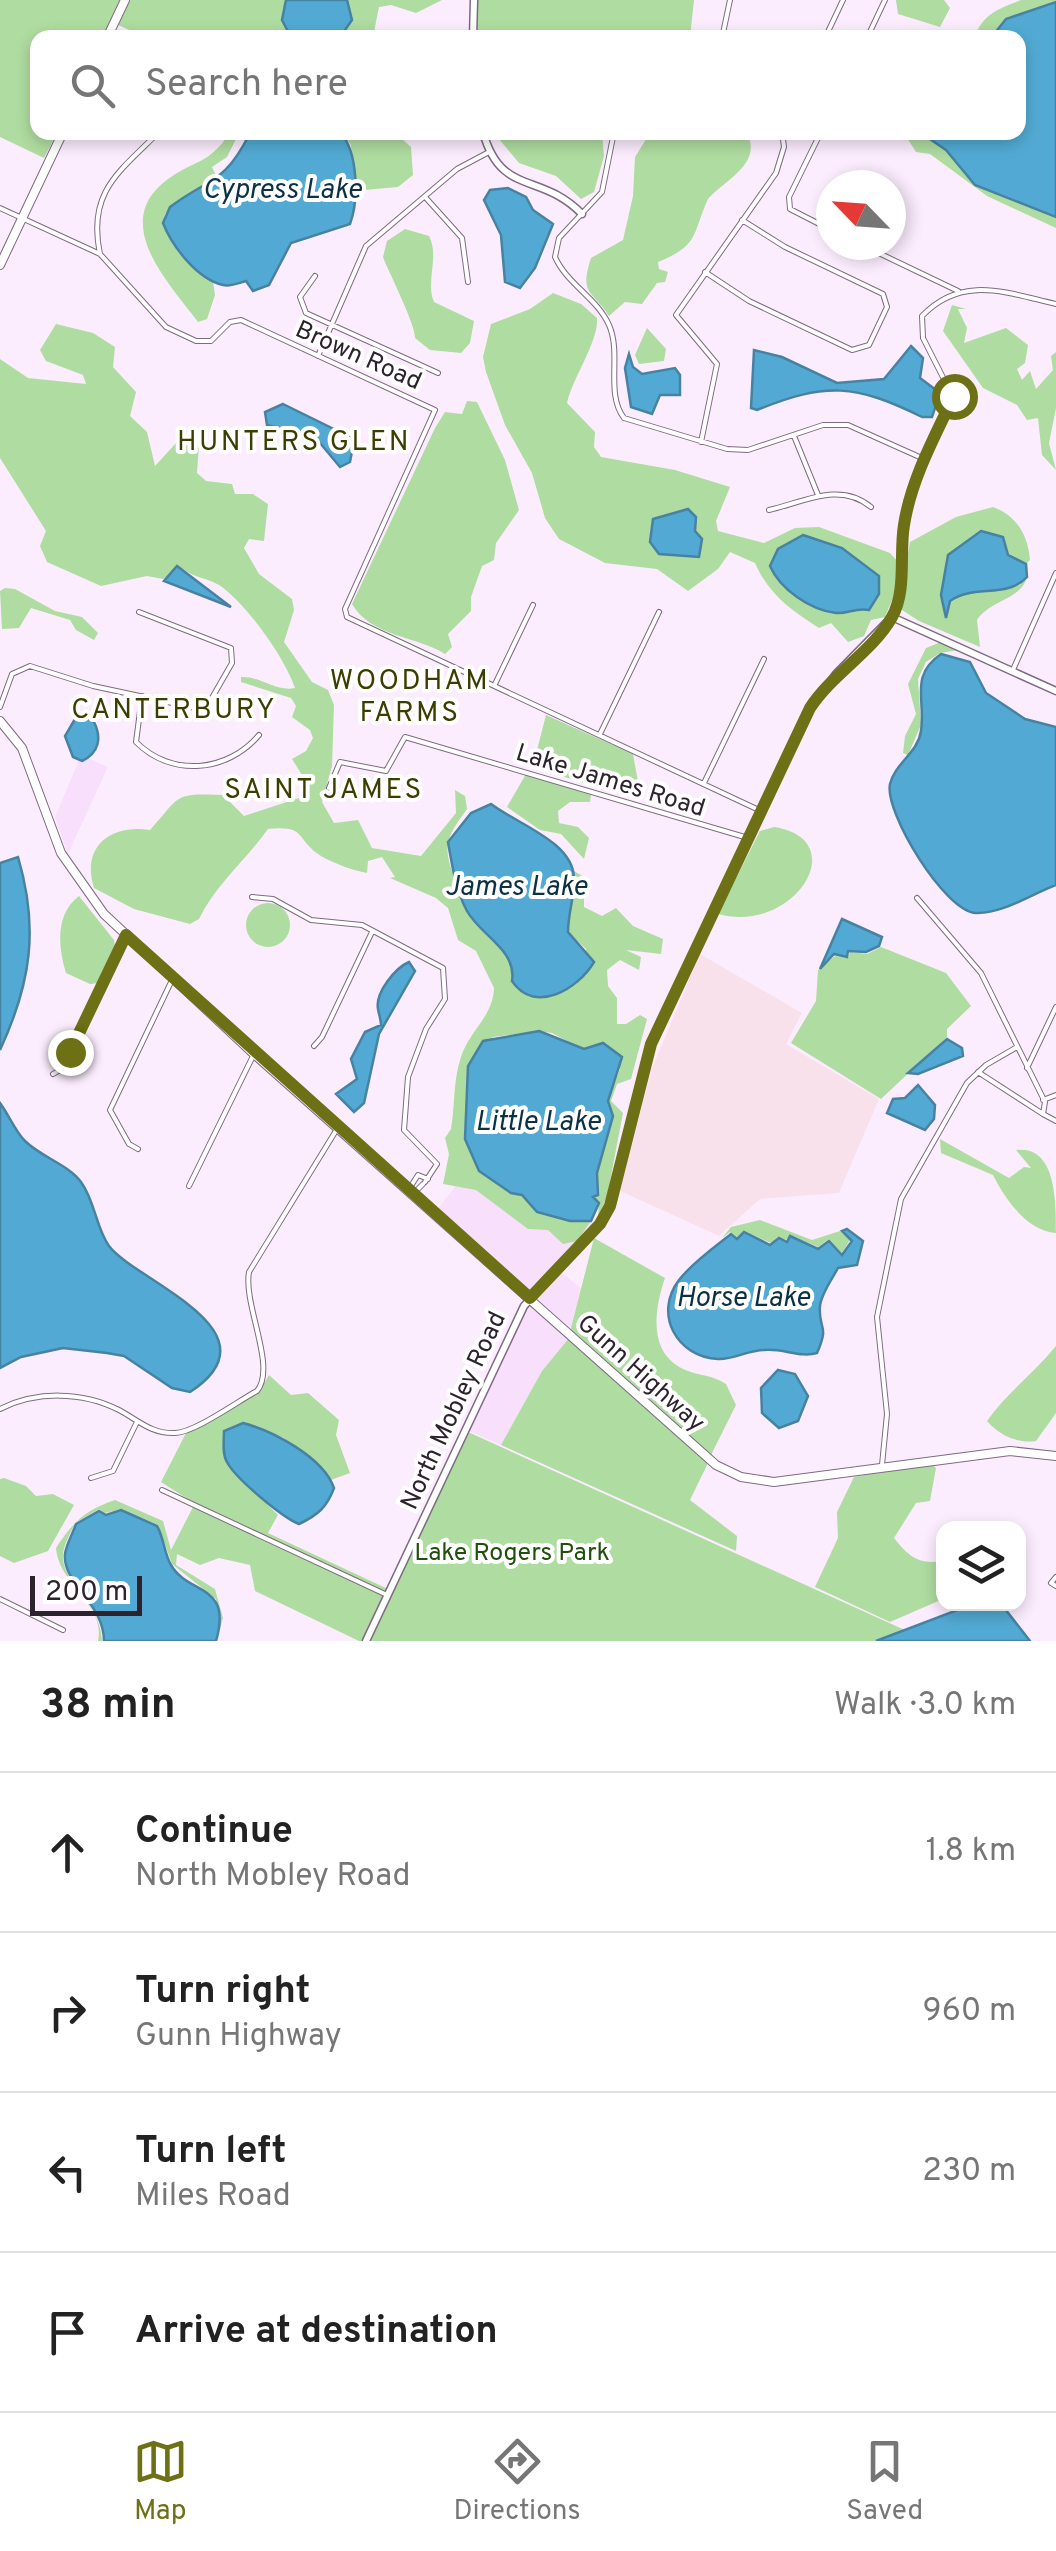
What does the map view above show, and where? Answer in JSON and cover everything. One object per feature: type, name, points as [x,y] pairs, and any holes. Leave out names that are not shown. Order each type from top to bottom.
[{"type":"main road","points":[[112,30],[125,0]]},
{"type":"main road","points":[[0,265],[59,140]]},
{"type":"main road","name":"Gunn Highway","points":[[0,718],[26,747],[71,868],[93,901],[254,1054],[730,1473],[774,1482],[1017,1450],[1056,1456]]},
{"type":"street","points":[[473,30],[474,0]]},
{"type":"street","points":[[724,30],[730,0]]},
{"type":"street","points":[[829,30],[843,0]]},
{"type":"street","points":[[871,30],[885,0]]},
{"type":"street","points":[[100,254],[95,222],[98,203],[116,176],[152,140]]},
{"type":"street","points":[[485,140],[489,152],[508,175],[556,190],[582,214]]},
{"type":"street","points":[[612,140],[602,192],[559,238],[555,257],[611,329],[618,410],[631,422],[701,442],[748,450],[823,425],[848,425],[924,459]]},
{"type":"street","points":[[701,442],[717,364],[676,315],[776,173],[783,140]]},
{"type":"street","points":[[816,140],[789,198],[790,208],[816,222]]},
{"type":"street","points":[[318,356],[366,246],[457,169],[489,152]]},
{"type":"street","points":[[426,198],[462,238],[468,282]]},
{"type":"street","name":"Brown Road","points":[[0,208],[100,254],[153,316],[181,335],[211,340],[230,322],[241,320],[435,410],[345,609],[347,617],[761,811]]},
{"type":"street","points":[[705,272],[749,302],[852,350],[869,345],[886,306],[883,294],[784,248],[742,220]]},
{"type":"street","points":[[893,260],[958,291]]},
{"type":"street","points":[[314,276],[300,297],[300,306],[438,373]]},
{"type":"street","points":[[1056,304],[988,288],[958,291],[928,309],[920,322],[922,338],[954,396],[924,459],[904,527],[898,599],[892,618],[1056,691]]},
{"type":"street","points":[[794,436],[818,496]]},
{"type":"street","points":[[769,510],[818,496],[846,494],[871,507]]},
{"type":"street","points":[[1012,672],[1056,572]]},
{"type":"street","points":[[494,684],[533,604]]},
{"type":"street","points":[[0,708],[11,676],[30,666],[206,710],[234,656],[221,642],[139,612]]},
{"type":"street","points":[[600,734],[659,612]]},
{"type":"street","name":"North Mobley Road","points":[[366,1641],[530,1298],[600,1224],[610,1206],[651,1044],[824,688],[892,618]]},
{"type":"street","points":[[704,783],[764,659]]},
{"type":"street","points":[[142,696],[136,742],[156,755],[190,766],[210,766],[237,756],[258,734]]},
{"type":"street","name":"Lake James Road","points":[[329,788],[340,762],[386,772],[405,738],[748,838]]},
{"type":"street","points":[[252,898],[273,900],[312,920],[352,922],[397,940],[443,968],[446,999],[418,1047],[403,1104],[404,1130],[437,1164],[426,1182],[411,1191]]},
{"type":"street","points":[[917,898],[980,973],[1043,1100],[1044,1114]]},
{"type":"street","points":[[314,1046],[322,1037],[372,932]]},
{"type":"street","points":[[53,1074],[62,1068],[126,935]]},
{"type":"street","points":[[138,1149],[129,1144],[110,1110],[172,980]]},
{"type":"street","points":[[1027,1068],[1056,1007]]},
{"type":"street","points":[[882,1468],[887,1414],[877,1318],[891,1234],[909,1178],[978,1072],[1017,1048]]},
{"type":"street","points":[[189,1186],[254,1054]]},
{"type":"street","points":[[978,1072],[1056,1121]]},
{"type":"street","points":[[1043,1100],[1056,1095]]},
{"type":"street","points":[[0,1410],[48,1395],[104,1403],[160,1432],[183,1432],[261,1387],[264,1372],[248,1291],[249,1272],[339,1126]]},
{"type":"street","points":[[411,1191],[418,1175],[426,1182]]},
{"type":"street","points":[[91,1478],[113,1471],[137,1422]]},
{"type":"street","points":[[162,1490],[388,1595]]},
{"type":"street","points":[[1054,1579],[1056,1586]]},
{"type":"street","points":[[0,1599],[63,1630]]},
{"type":"shaded area","points":[[81,755],[108,767],[68,854],[55,817]]},
{"type":"shaded area","points":[[700,954],[802,1013],[786,1044],[879,1099],[839,1193],[760,1199],[719,1236],[620,1191],[652,1068]]},
{"type":"shaded area","points":[[464,1175],[591,1221],[593,1230],[528,1291],[436,1211]]},
{"type":"shaded area","points":[[559,1270],[583,1290],[570,1332],[532,1298]]},
{"type":"shaded area","points":[[530,1301],[570,1337],[542,1371],[501,1445],[467,1430]]},
{"type":"green space","points":[[0,0],[123,0],[107,30],[30,30],[30,140],[53,140],[44,158],[0,137]]},
{"type":"green space","points":[[128,0],[442,0],[416,13],[391,5],[379,7],[374,30],[129,30],[116,24]]},
{"type":"green space","points":[[476,0],[694,0],[691,30],[475,30]]},
{"type":"green space","points":[[896,0],[944,0],[950,8],[940,27],[898,14]]},
{"type":"green space","points":[[1021,0],[1056,0],[1056,228],[987,196],[930,154],[916,152],[908,140],[1026,140],[1026,30],[978,30],[999,9]]},
{"type":"green space","points":[[236,140],[227,157],[212,167],[217,178],[165,214],[172,244],[187,262],[213,281],[215,295],[207,319],[198,322],[149,251],[144,212],[153,194],[171,177],[209,156],[222,143]]},
{"type":"green space","points":[[347,140],[403,140],[411,147],[413,175],[398,187],[353,191],[351,145]]},
{"type":"green space","points":[[500,140],[603,140],[604,156],[594,192],[581,199],[556,176],[519,163]]},
{"type":"green space","points":[[646,140],[750,143],[746,162],[708,199],[688,244],[658,262],[659,269],[668,272],[665,282],[657,283],[642,304],[625,302],[609,316],[589,291],[586,279],[591,258],[623,240],[633,196],[635,157]]},
{"type":"green space","points":[[405,229],[429,236],[434,302],[474,321],[470,343],[461,353],[430,350],[415,338],[383,257],[387,241]]},
{"type":"green space","points":[[553,293],[581,304],[597,318],[594,337],[567,403],[595,432],[594,447],[601,457],[675,470],[730,487],[716,521],[718,531],[764,543],[795,528],[819,527],[890,553],[899,563],[896,590],[885,617],[871,620],[864,636],[848,642],[831,623],[819,628],[790,608],[767,584],[755,563],[730,552],[718,569],[688,591],[657,569],[605,563],[559,539],[545,518],[532,473],[505,425],[483,357],[491,324],[530,309]]},
{"type":"green space","points":[[952,305],[966,309],[958,309],[967,328],[964,343],[1006,328],[1028,345],[1025,363],[1017,369],[1022,380],[1030,371],[1036,389],[1053,370],[1051,356],[1056,352],[1056,408],[1049,443],[1056,470],[1042,455],[1038,418],[1027,420],[1017,405],[983,388],[943,331]]},
{"type":"green space","points":[[56,324],[93,333],[115,347],[113,367],[136,392],[130,416],[147,432],[155,466],[177,442],[189,438],[199,444],[197,473],[206,481],[232,484],[235,494],[253,494],[268,504],[264,541],[249,539],[244,548],[259,574],[292,599],[294,610],[284,642],[312,682],[328,690],[334,705],[332,766],[322,802],[334,823],[358,820],[372,848],[421,856],[456,813],[455,790],[465,796],[467,809],[449,838],[448,858],[462,891],[514,970],[569,987],[586,975],[586,949],[568,932],[574,871],[584,877],[584,907],[602,916],[616,908],[633,926],[663,939],[661,954],[626,950],[641,957],[639,970],[620,960],[607,970],[608,986],[617,998],[617,1024],[626,1024],[640,1015],[647,1019],[631,1079],[617,1084],[611,1101],[623,1113],[607,1197],[598,1216],[599,1203],[593,1197],[598,1195],[597,1173],[613,1116],[608,1101],[620,1069],[552,1033],[539,1031],[493,1037],[474,1086],[466,1129],[469,1148],[479,1166],[496,1182],[526,1197],[539,1212],[591,1221],[577,1241],[563,1244],[548,1230],[528,1229],[476,1190],[443,1184],[449,1154],[445,1138],[451,1129],[458,1066],[490,1007],[494,988],[476,951],[458,940],[448,908],[436,898],[390,878],[395,877],[382,857],[368,861],[367,873],[361,872],[321,856],[290,829],[268,829],[199,919],[190,924],[134,909],[94,888],[92,861],[102,841],[123,831],[150,830],[179,799],[223,795],[244,816],[299,798],[304,778],[292,759],[306,751],[313,738],[310,730],[292,717],[296,706],[291,698],[241,682],[241,677],[248,677],[281,688],[295,688],[263,632],[241,604],[219,585],[183,569],[163,579],[147,576],[101,586],[47,562],[40,546],[46,531],[0,458],[0,359],[28,378],[86,384],[83,375],[46,361],[40,350]]},
{"type":"green space","points":[[647,328],[666,349],[664,361],[639,364],[635,355]]},
{"type":"green space","points":[[467,401],[477,402],[505,460],[519,510],[496,543],[494,560],[482,566],[471,597],[471,611],[448,634],[452,647],[445,654],[382,630],[360,615],[352,604],[435,428],[445,412],[462,414]]},
{"type":"green space","points":[[993,507],[1020,528],[1030,560],[1026,564],[1008,555],[948,555],[941,595],[946,616],[950,601],[963,592],[1020,585],[1027,577],[1018,591],[977,620],[980,647],[919,621],[899,608],[910,542],[956,517]]},
{"type":"green space","points":[[15,589],[55,611],[82,617],[98,633],[94,640],[76,630],[70,620],[31,608],[19,628],[2,629],[0,591]]},
{"type":"green space","points":[[941,642],[959,650],[940,653],[926,662],[918,679],[921,725],[908,755],[903,753],[905,736],[916,714],[908,684],[926,648]]},
{"type":"green space","points":[[546,715],[633,754],[640,793],[625,795],[521,764],[537,750]]},
{"type":"green space","points":[[526,774],[591,795],[590,802],[570,802],[558,811],[559,823],[578,827],[589,838],[584,859],[561,834],[540,830],[507,807]]},
{"type":"green space","points":[[774,827],[798,835],[810,849],[812,865],[805,883],[791,899],[770,911],[746,917],[718,914],[760,831]]},
{"type":"green space","points":[[79,896],[114,940],[115,948],[99,983],[90,984],[66,973],[63,963],[62,921]]},
{"type":"green space","points":[[268,903],[283,910],[290,925],[283,940],[268,947],[253,940],[246,925],[253,910]]},
{"type":"green space","points":[[881,947],[946,973],[971,1006],[947,1029],[947,1037],[881,1099],[791,1043],[816,1001],[818,970],[835,956],[848,958],[850,952],[867,954]]},
{"type":"green space","points":[[940,1139],[1009,1178],[1024,1167],[1031,1168],[1016,1150],[1039,1156],[1051,1177],[1056,1233],[1026,1220],[993,1175],[941,1153]]},
{"type":"green space","points":[[760,1220],[812,1240],[840,1231],[850,1240],[842,1253],[829,1239],[818,1247],[790,1235],[786,1240],[778,1237],[771,1243],[744,1231],[737,1237],[730,1232],[722,1238],[731,1227]]},
{"type":"green space","points":[[594,1238],[665,1278],[658,1304],[657,1331],[666,1355],[688,1371],[726,1384],[736,1405],[710,1457],[570,1332]]},
{"type":"green space","points":[[570,1337],[709,1461],[690,1500],[737,1536],[736,1551],[501,1445],[542,1371]]},
{"type":"green space","points":[[1056,1346],[1056,1413],[1036,1441],[1016,1440],[1003,1434],[987,1421]]},
{"type":"green space","points":[[269,1375],[291,1395],[308,1393],[339,1420],[336,1435],[350,1473],[331,1480],[284,1438],[243,1423],[233,1470],[278,1515],[268,1533],[388,1589],[386,1592],[194,1503],[161,1482],[186,1433],[258,1393]]},
{"type":"green space","name":"Lake Rogers Park","points":[[468,1432],[929,1641],[369,1641]]},
{"type":"green space","points":[[930,1463],[936,1468],[930,1501],[916,1503],[894,1538],[915,1558],[936,1561],[936,1602],[890,1622],[815,1587],[838,1538],[837,1512],[854,1477]]},
{"type":"green space","points":[[0,1479],[26,1486],[36,1496],[53,1494],[74,1505],[48,1551],[14,1563],[0,1556]]},
{"type":"green space","points":[[115,1500],[163,1521],[171,1550],[193,1507],[385,1596],[363,1641],[359,1641],[255,1591],[250,1565],[219,1558],[200,1565],[177,1554],[176,1565],[215,1589],[223,1618],[220,1629],[216,1599],[172,1564],[158,1525],[122,1509],[105,1513],[99,1509],[76,1523],[96,1508]]},
{"type":"green space","points":[[75,1524],[64,1550],[64,1564],[86,1602],[65,1573],[56,1548]]},
{"type":"water","points":[[286,0],[347,0],[352,20],[345,30],[287,30],[282,20]]},
{"type":"water","points":[[1056,2],[1056,217],[975,185],[946,150],[931,140],[1026,140],[1026,30],[997,30],[1006,19]]},
{"type":"water","name":"Cypress Lake","points":[[246,140],[346,140],[354,164],[356,190],[350,224],[291,243],[269,285],[253,291],[246,281],[226,285],[204,276],[179,251],[163,223],[170,207],[224,171]]},
{"type":"water","points":[[508,188],[526,197],[533,210],[553,224],[535,268],[520,288],[505,282],[501,235],[484,200],[490,190]]},
{"type":"water","points":[[911,346],[923,358],[920,378],[940,393],[932,417],[922,417],[878,398],[840,391],[822,391],[757,410],[751,408],[754,350],[782,357],[837,383],[884,379]]},
{"type":"water","points":[[629,354],[633,367],[642,374],[675,368],[680,375],[680,395],[660,395],[652,414],[631,407],[625,368]]},
{"type":"water","points":[[283,404],[350,437],[354,441],[350,462],[340,467],[315,437],[267,425],[265,412]]},
{"type":"water","points":[[688,509],[696,517],[695,531],[702,539],[699,557],[659,554],[650,542],[653,519]]},
{"type":"water","points":[[981,531],[1003,537],[1008,555],[1026,564],[1027,577],[1010,588],[959,596],[950,601],[946,618],[941,595],[948,555]]},
{"type":"water","points":[[803,535],[842,548],[879,576],[879,594],[869,610],[826,611],[806,603],[781,583],[770,566],[778,549]]},
{"type":"water","points":[[177,566],[231,607],[164,581]]},
{"type":"water","points":[[941,654],[970,662],[986,693],[1025,719],[1056,727],[1056,885],[986,912],[963,908],[934,879],[906,837],[891,798],[893,777],[919,739],[925,671]]},
{"type":"water","points":[[75,719],[94,722],[98,739],[92,754],[82,761],[73,757],[65,736]]},
{"type":"water","name":"James Lake","points":[[491,804],[555,844],[571,865],[574,884],[568,932],[594,962],[578,981],[556,994],[532,996],[521,991],[512,981],[504,952],[473,920],[460,895],[448,842],[471,813]]},
{"type":"water","points":[[18,857],[28,908],[28,955],[19,1002],[0,1050],[0,863]]},
{"type":"water","points":[[842,919],[882,937],[879,946],[866,952],[848,951],[847,957],[834,954],[820,969]]},
{"type":"water","points":[[409,962],[415,971],[379,1034],[364,1103],[354,1112],[336,1094],[357,1079],[351,1059],[365,1032],[381,1025],[378,1003],[383,989],[392,975]]},
{"type":"water","name":"Little Lake","points":[[539,1031],[584,1049],[603,1043],[622,1057],[608,1101],[613,1116],[597,1173],[598,1195],[593,1197],[599,1203],[591,1221],[570,1221],[537,1212],[522,1195],[511,1193],[479,1171],[465,1139],[468,1066],[483,1041]]},
{"type":"water","points":[[947,1039],[962,1048],[963,1056],[918,1074],[908,1073]]},
{"type":"water","points":[[918,1085],[935,1105],[934,1119],[925,1130],[887,1113],[893,1099],[905,1098]]},
{"type":"water","points":[[0,1103],[25,1141],[81,1182],[109,1246],[194,1309],[212,1328],[220,1348],[214,1370],[190,1392],[172,1388],[124,1356],[107,1353],[63,1348],[21,1357],[0,1368]]},
{"type":"water","name":"Horse Lake","points":[[847,1229],[863,1241],[857,1265],[838,1268],[822,1297],[823,1337],[817,1353],[764,1350],[718,1359],[691,1351],[673,1332],[668,1306],[679,1280],[731,1234],[737,1239],[744,1232],[770,1245],[779,1238],[787,1242],[790,1236],[818,1249],[829,1241],[842,1255],[852,1241],[842,1231]]},
{"type":"water","points":[[778,1370],[795,1374],[808,1396],[798,1421],[779,1428],[762,1413],[761,1388]]},
{"type":"water","points":[[243,1423],[296,1447],[328,1477],[334,1488],[317,1514],[299,1524],[239,1478],[224,1455],[224,1431]]},
{"type":"water","points":[[121,1510],[157,1526],[171,1565],[214,1599],[220,1622],[216,1641],[104,1641],[97,1615],[70,1574],[65,1554],[76,1524],[99,1511],[106,1515]]},
{"type":"water","points":[[955,1611],[1007,1611],[1030,1641],[876,1641]]},
{"type":"district","name":"HUNTERS GLEN","points":[[294,440]]},
{"type":"district","name":"WOODHAM FARMS","points":[[410,695]]},
{"type":"district","name":"CANTERBURY","points":[[174,708]]},
{"type":"district","name":"SAINT JAMES","points":[[324,788]]},
{"type":"route","points":[[70,1052],[126,935],[530,1298],[600,1224],[610,1206],[638,1083],[651,1044],[810,708],[836,674],[892,618],[898,599],[904,527],[915,481],[954,396]]}]
